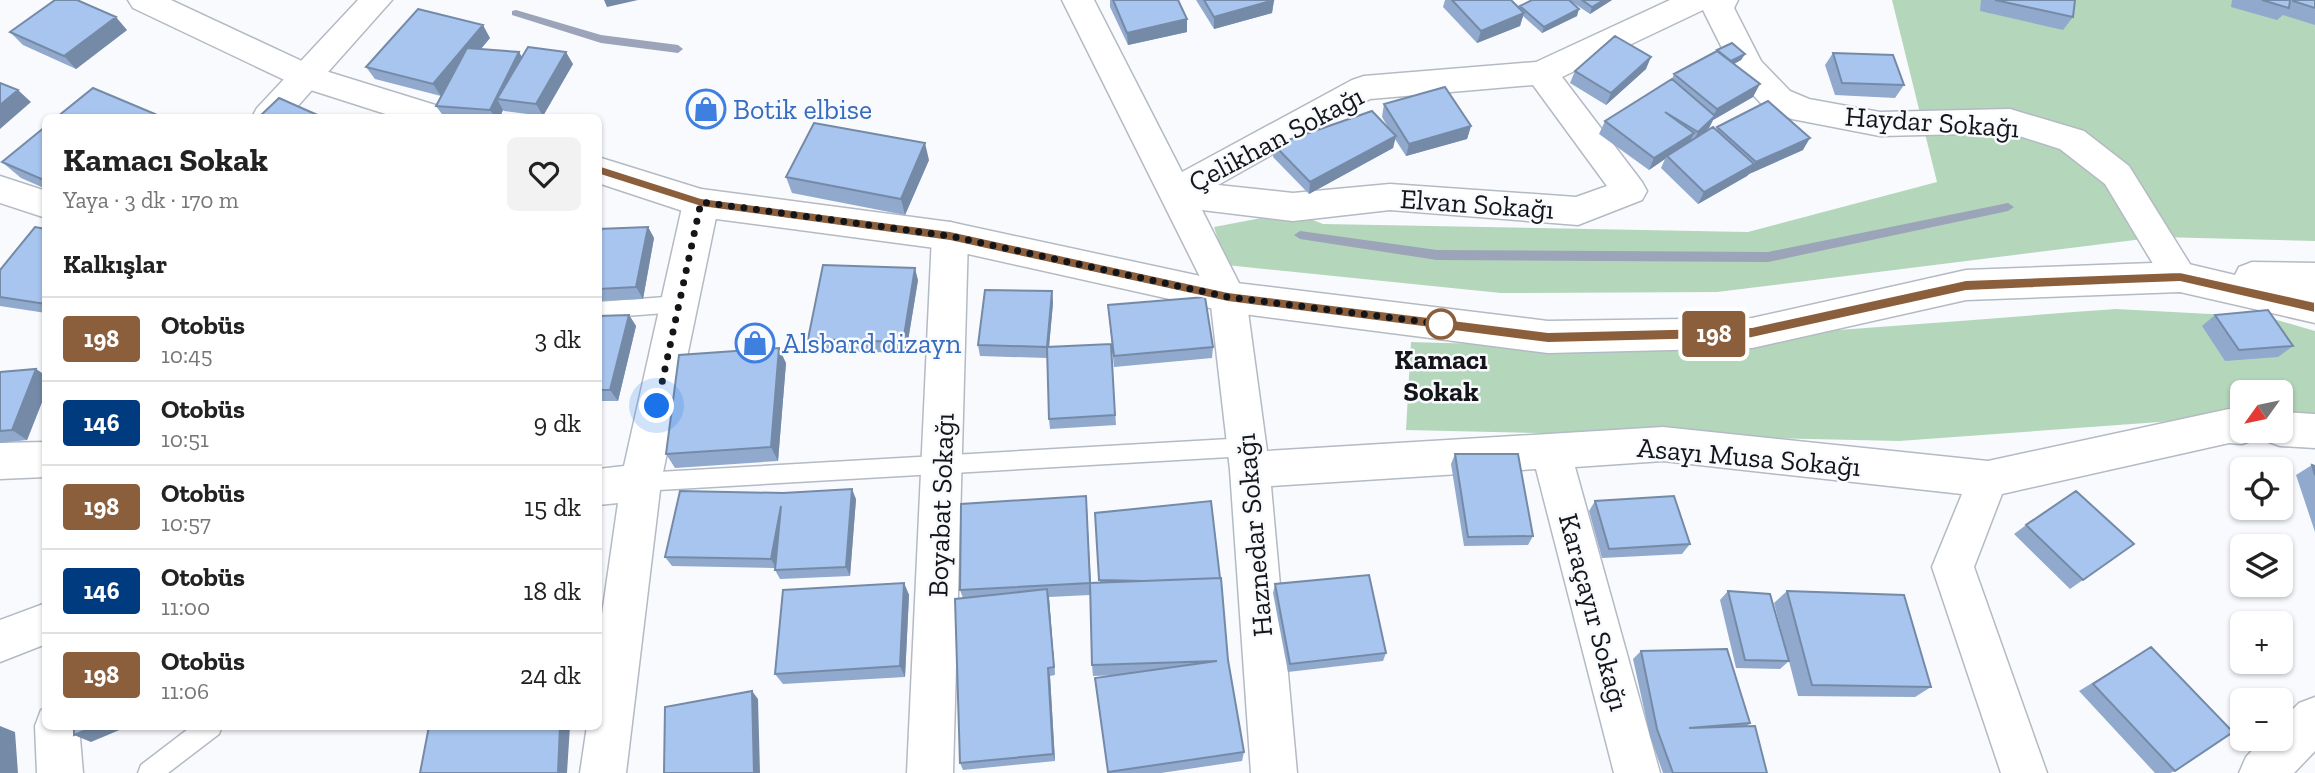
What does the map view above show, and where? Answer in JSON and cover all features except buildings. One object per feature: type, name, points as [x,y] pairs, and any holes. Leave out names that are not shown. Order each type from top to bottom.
[{"type":"street","points":[[144,0],[307,77],[424,114]]},
{"type":"street","points":[[273,114],[376,0]]},
{"type":"street","name":"Çelikhan Sokağı","points":[[1174,193],[1364,88],[1541,73],[1698,0]]},
{"type":"street","name":"Haydar Sokağı","points":[[1722,0],[1718,8],[1748,68],[1778,100],[1804,110],[1881,124],[2010,121],[2072,140],[2117,175],[2180,277]]},
{"type":"street","points":[[1086,2],[1174,193],[1228,297]]},
{"type":"street","name":"Elvan Sokağı","points":[[1174,193],[1293,207],[1390,197],[1578,211],[1630,191],[1541,73]]},
{"type":"street","points":[[602,171],[701,202],[950,236],[1228,297],[1548,337],[1752,333],[1966,285],[2180,277],[2315,278]]},
{"type":"street","points":[[0,189],[42,204]]},
{"type":"street","points":[[603,773],[641,482],[701,202]]},
{"type":"street","name":"Boyabat Sokağı","points":[[930,773],[950,236]]},
{"type":"street","points":[[2180,277],[2315,308]]},
{"type":"street","name":"Haznedar Sokağı","points":[[1228,297],[1249,459],[1274,773]]},
{"type":"street","name":"Asayı Musa Sokağı","points":[[1249,459],[1551,451],[1663,444],[1987,479],[2230,426]]},
{"type":"street","points":[[2293,430],[2315,431]]},
{"type":"street","name":"Karaçayır Sokağı","points":[[1551,451],[1637,773]]},
{"type":"street","points":[[0,461],[42,459]]},
{"type":"street","points":[[1987,479],[1953,567],[2024,773]]},
{"type":"street","points":[[602,486],[641,482]]},
{"type":"street","points":[[0,642],[42,625]]},
{"type":"street","points":[[2262,773],[2315,719]]},
{"type":"street","points":[[57,730],[60,773]]},
{"type":"lane","points":[[602,310],[679,304]]},
{"type":"lane","points":[[641,482],[943,465],[1249,459]]},
{"type":"lane","points":[[149,773],[206,730]]},
{"type":"green space","points":[[1892,0],[2315,0],[2315,241],[2159,237],[1717,292],[1501,293],[1226,265],[1214,227],[1293,212],[1323,224],[1748,232],[1937,182]]},
{"type":"green space","points":[[2116,309],[2267,317],[2315,331],[2315,420],[2293,419],[2293,380],[2230,380],[2230,417],[1899,441],[1406,430],[1411,342],[1587,343],[1852,329]]},
{"type":"waterway","points":[[516,13],[601,39],[678,49]]},
{"type":"waterway","points":[[1300,235],[1437,255],[1768,257],[2008,207]]},
{"type":"bus line","name":"198","points":[[602,171],[701,202],[950,236],[1228,297],[1548,337],[1752,333],[1966,285],[2180,277],[2315,308]]},
{"type":"place","name":"Botik elbise","points":[[706,109]]},
{"type":"place","name":"Kamacı Sokak","points":[[1441,324]]},
{"type":"place","name":"Alsbard dizayn","points":[[755,343]]},
{"type":"route","points":[[657,406],[701,202],[950,236],[1228,297],[1441,324]]}]
